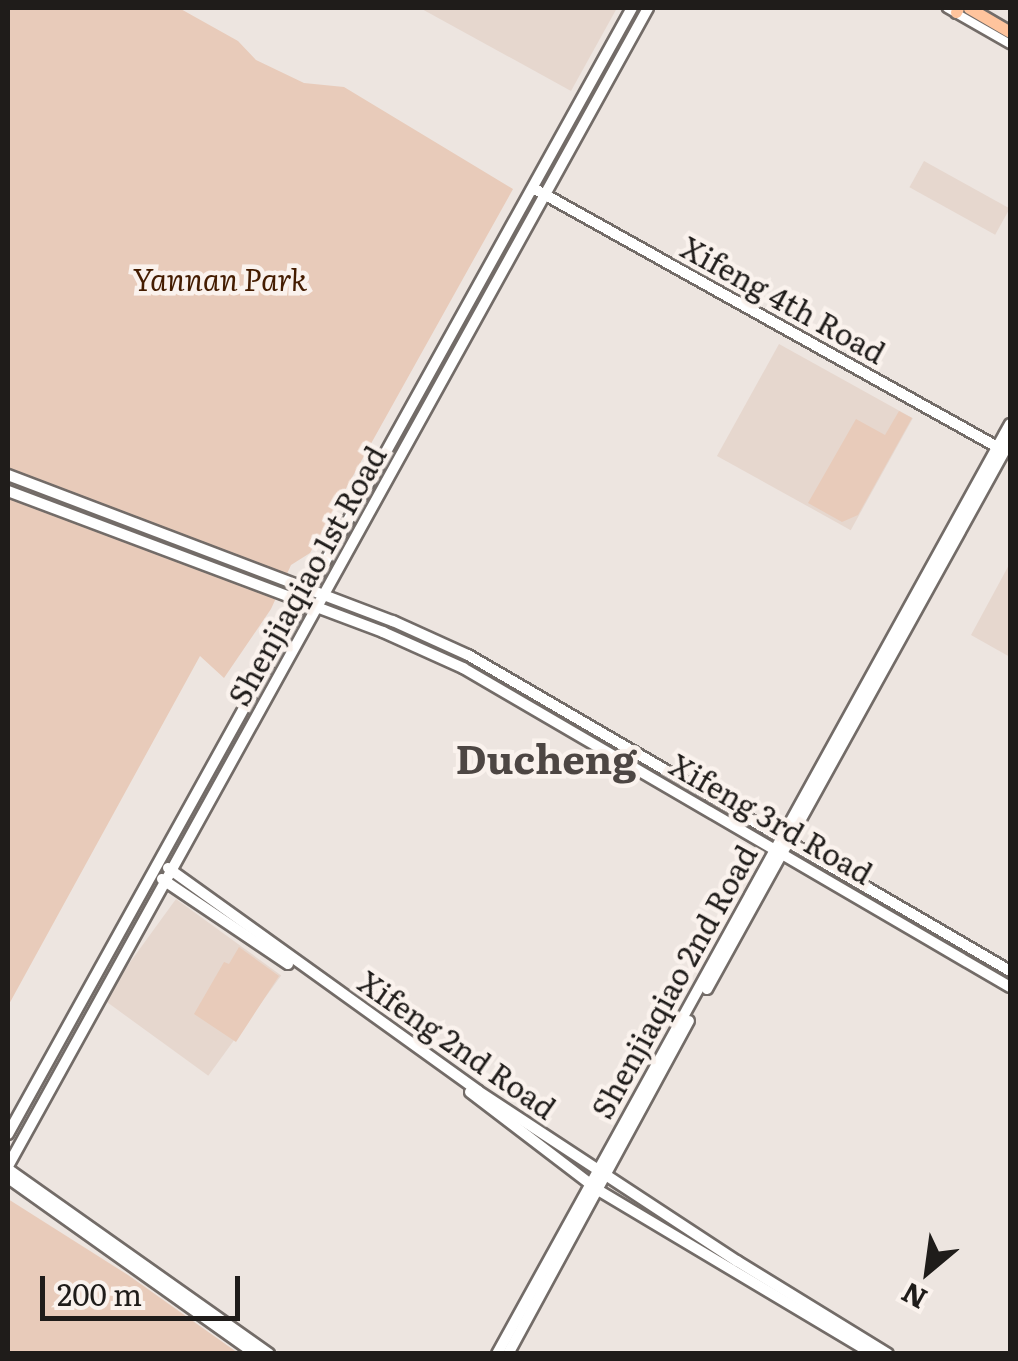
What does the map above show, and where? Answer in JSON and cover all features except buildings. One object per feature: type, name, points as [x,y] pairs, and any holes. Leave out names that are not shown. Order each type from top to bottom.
[{"type":"main road","points":[[969,8],[1010,32]]},
{"type":"street","name":"Shenjiaqiao 1st Road","points":[[8,1134],[632,8]]},
{"type":"street","name":"Shenjiaqiao 1st Road","points":[[8,1167],[648,8]]},
{"type":"street","points":[[954,9],[1010,44]]},
{"type":"street","name":"Xifeng 4th Road","points":[[532,188],[1006,448]]},
{"type":"street","name":"Shenjiaqiao 2nd Road","points":[[498,1354],[1006,448],[1010,424]]},
{"type":"street","name":"Xifeng 3rd Road","points":[[8,476],[392,621],[468,655],[1010,971]]},
{"type":"street","name":"Xifeng 3rd Road","points":[[8,491],[463,668],[1010,987]]},
{"type":"street","name":"Xifeng 2nd Road","points":[[159,861],[601,1174],[888,1354]]},
{"type":"street","name":"Xifeng 2nd Road","points":[[153,872],[474,1096],[594,1186],[873,1354]]},
{"type":"street","points":[[8,1167],[269,1354]]},
{"type":"street","points":[[8,1178],[256,1354]]},
{"type":"street","name":"Shenjiaqiao 2nd Road","points":[[508,1354],[594,1186]]},
{"type":"shaded area","points":[[420,8],[617,8],[571,91]]},
{"type":"shaded area","points":[[924,161],[1010,209],[995,235],[909,187]]},
{"type":"shaded area","points":[[779,344],[913,418],[851,530],[717,456]]},
{"type":"shaded area","points":[[1010,563],[1010,657],[971,635]]},
{"type":"shaded area","points":[[176,899],[281,975],[208,1076],[103,999]]},
{"type":"green space","name":"Yannan Park","points":[[8,8],[179,8],[238,41],[256,60],[304,83],[344,87],[513,189],[310,553],[291,565],[271,609],[224,678],[200,656],[8,1006]]},
{"type":"green space","points":[[899,411],[912,418],[858,515],[842,522],[808,503],[856,419],[885,435]]},
{"type":"green space","points":[[239,947],[279,976],[236,1042],[194,1014],[224,962],[229,964]]},
{"type":"green space","points":[[8,1199],[128,1275],[238,1353],[8,1353]]},
{"type":"district","name":"Ducheng","points":[[546,757]]}]
